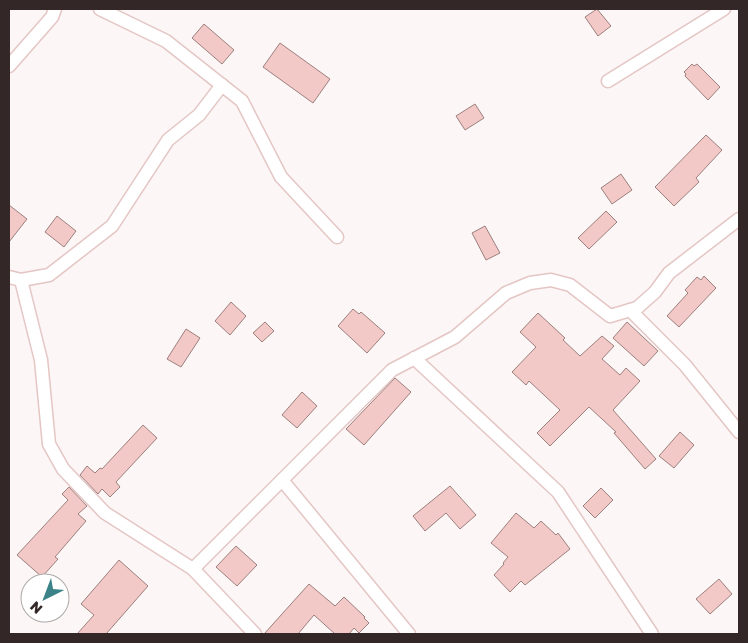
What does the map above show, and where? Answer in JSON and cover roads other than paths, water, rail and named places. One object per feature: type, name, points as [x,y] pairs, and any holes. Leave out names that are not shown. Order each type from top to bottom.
[{"type":"street","points":[[9,66],[52,17],[54,9]]},
{"type":"street","points":[[100,9],[166,41],[242,101],[281,177],[337,236]]},
{"type":"street","points":[[608,80],[724,9]]},
{"type":"street","points":[[9,277],[22,280],[49,276],[112,226],[168,140],[199,116],[222,85]]},
{"type":"street","points":[[194,569],[392,370],[455,337],[506,293],[530,283],[551,280],[570,284],[610,316],[630,310],[636,308],[654,292],[669,273],[739,219]]},
{"type":"street","points":[[22,280],[41,360],[49,444],[63,469],[105,513],[194,569],[256,634]]},
{"type":"street","points":[[630,310],[685,366],[739,432]]},
{"type":"street","points":[[414,358],[558,492],[652,634]]},
{"type":"street","points":[[282,480],[409,634]]}]
